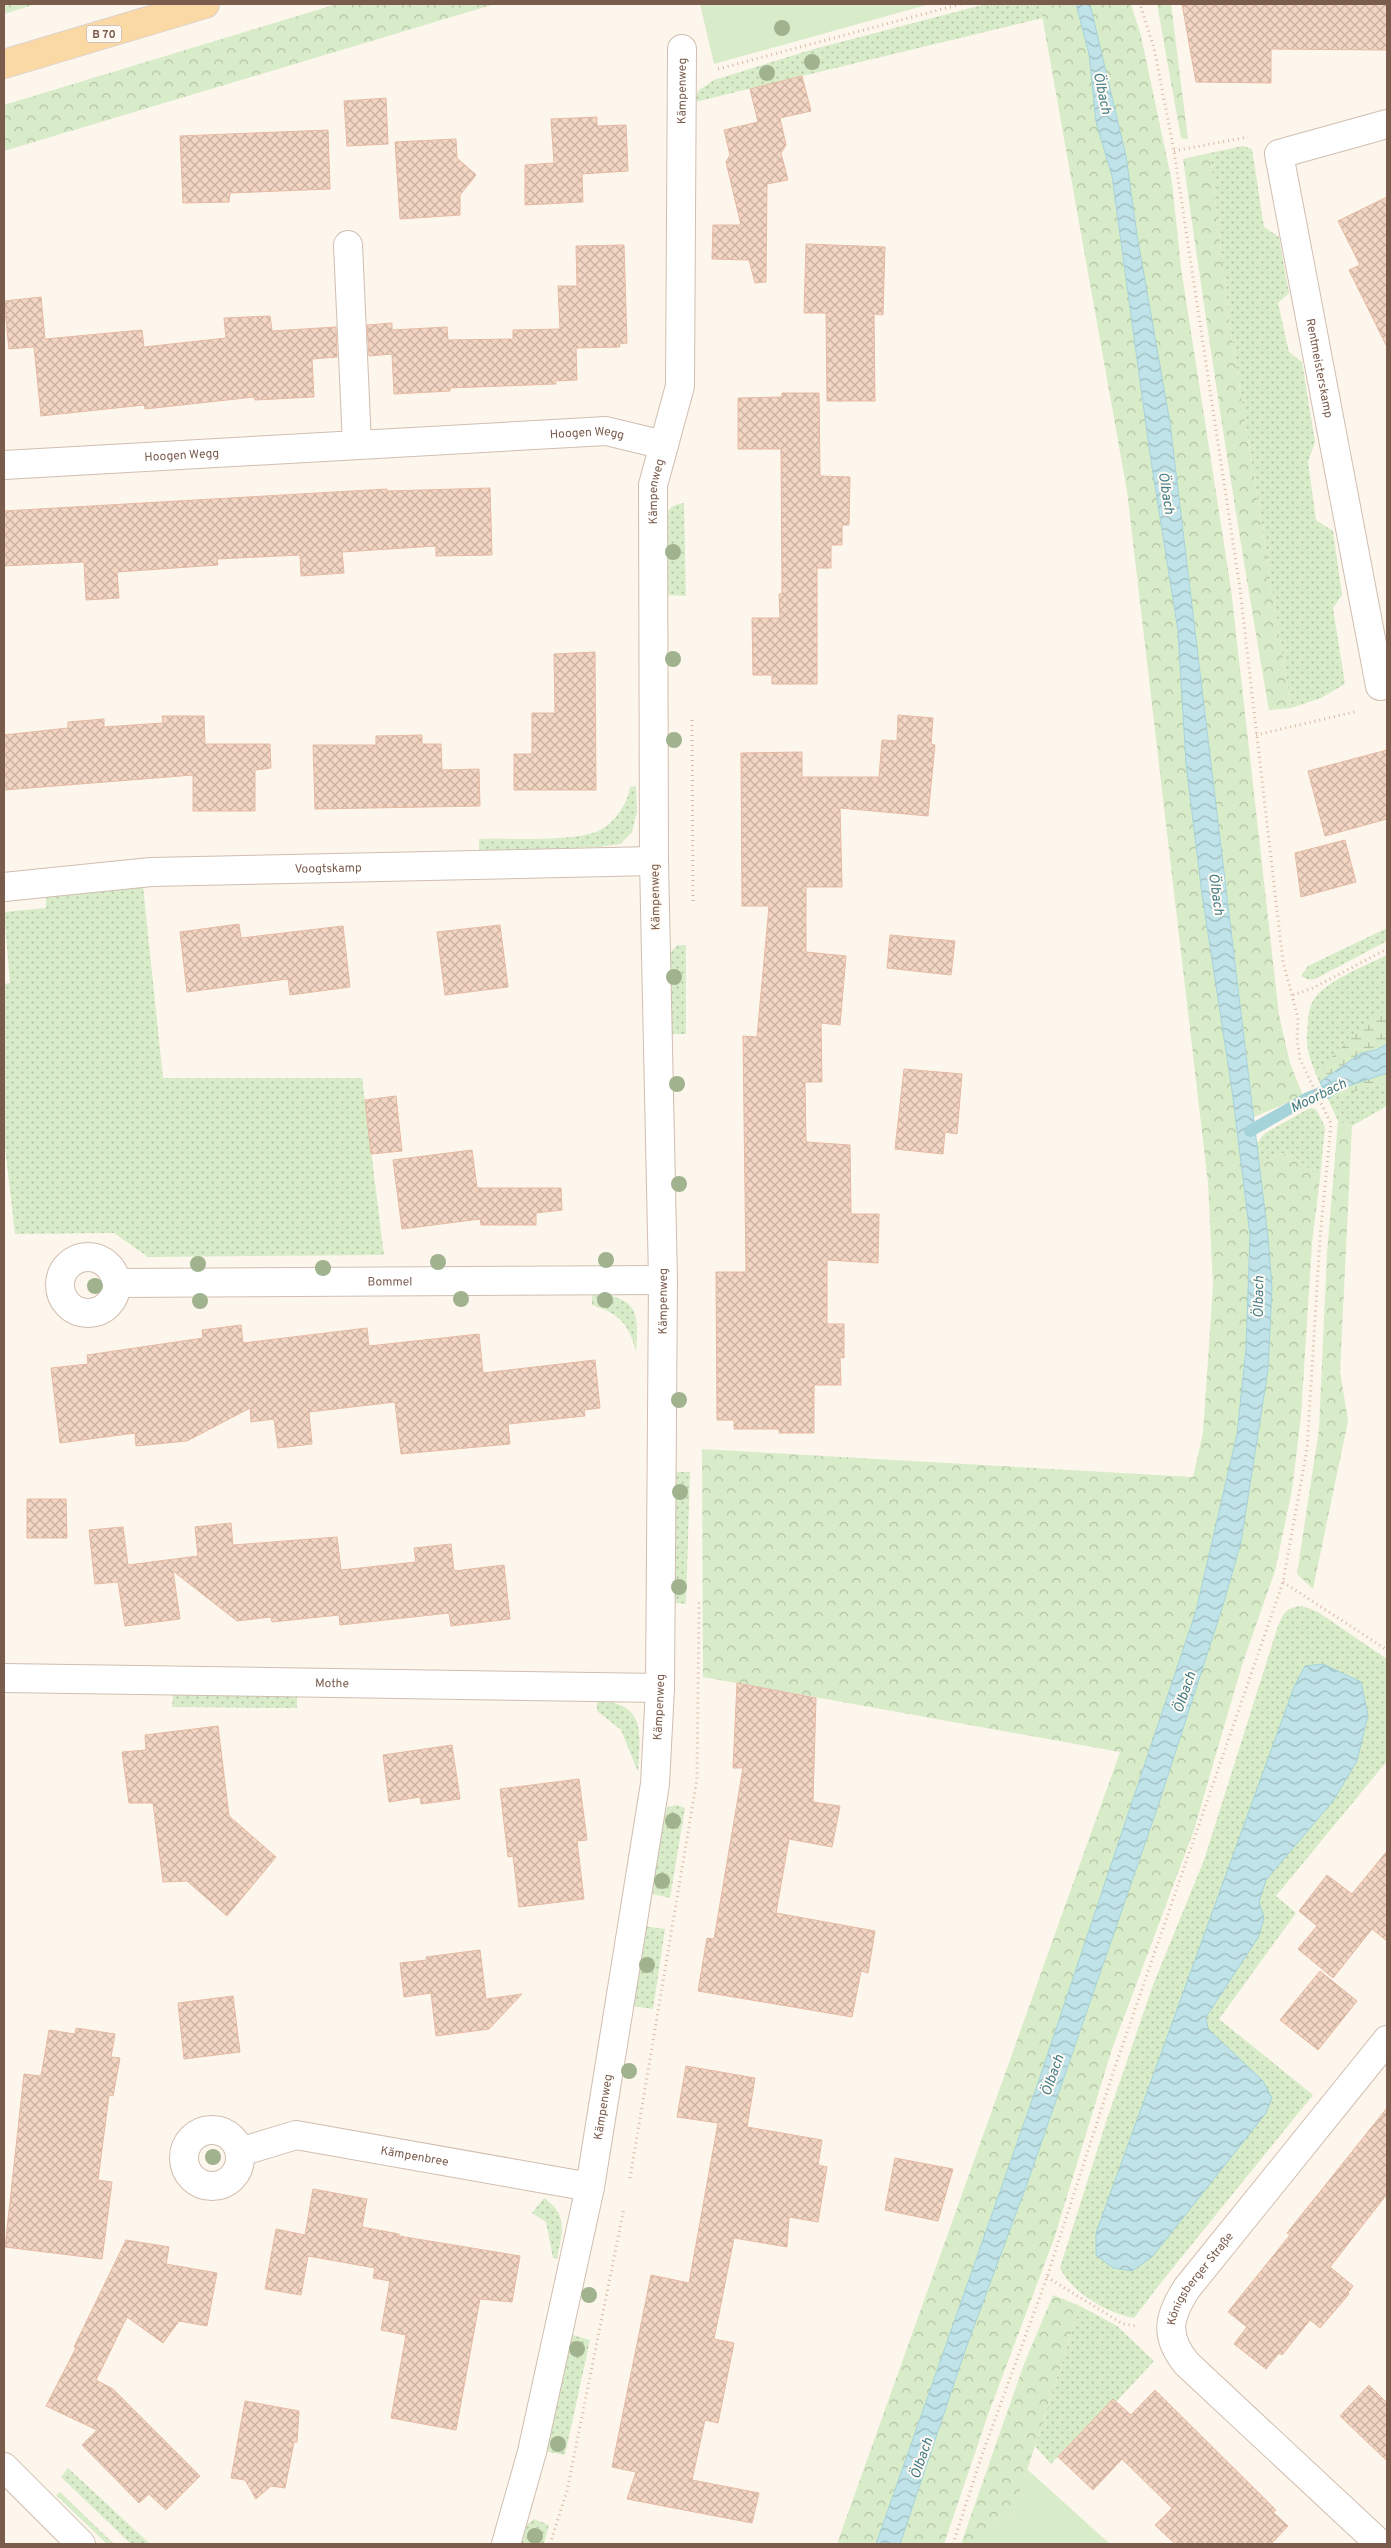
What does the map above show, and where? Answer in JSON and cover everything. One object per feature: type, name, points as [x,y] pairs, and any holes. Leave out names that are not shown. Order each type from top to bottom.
[{"type":"main road","name":"B 70","points":[[4,64],[205,4]]},
{"type":"street","name":"Kämpenweg","points":[[506,2544],[532,2452],[590,2188],[654,1784],[660,1688],[663,1280],[654,861],[653,485],[680,386],[682,49]]},
{"type":"street","points":[[1279,154],[1387,124]]},
{"type":"street","name":"Rentmeisterskamp","points":[[1279,154],[1383,685]]},
{"type":"street","points":[[348,245],[357,444]]},
{"type":"street","name":"Hoogen Wegg","points":[[4,465],[606,431],[664,445]]},
{"type":"street","name":"Voogtskamp","points":[[4,887],[151,872],[654,861]]},
{"type":"street","name":"Bommel","points":[[116,1283],[663,1280]]},
{"type":"street","name":"Mothe","points":[[4,1678],[660,1688]]},
{"type":"street","name":"Königsberger Straße","points":[[1380,2544],[1188,2364],[1175,2349],[1170,2329],[1175,2306],[1187,2288],[1387,2040]]},
{"type":"street","name":"Kämpenbree","points":[[240,2152],[296,2135],[590,2188]]},
{"type":"street","points":[[4,2467],[82,2544]]},
{"type":"path","points":[[682,84],[716,70],[961,4]]},
{"type":"path","points":[[953,2544],[982,2455],[1047,2277],[1115,2067],[1283,1582],[1307,1449],[1320,1238],[1331,1124],[1300,1059],[1297,1040],[1298,1018],[1283,962],[1240,589],[1174,151],[1154,48],[1140,4]]},
{"type":"path","points":[[1174,151],[1251,136],[1279,154]]},
{"type":"path","points":[[1256,735],[1358,711],[1383,685]]},
{"type":"path","points":[[1293,995],[1313,988],[1387,949]]},
{"type":"path","points":[[1283,1582],[1387,1650]]},
{"type":"path","points":[[1047,2277],[1123,2324],[1170,2329]]},
{"type":"green space","points":[[4,4],[36,4],[4,14]]},
{"type":"green space","points":[[337,4],[495,4],[4,151],[4,105]]},
{"type":"green space","points":[[700,4],[930,4],[714,64]]},
{"type":"green space","points":[[986,4],[1040,4],[1043,18],[695,102],[698,91],[714,80],[814,49]]},
{"type":"green space","points":[[1040,4],[1076,4],[1089,54],[1096,122],[1112,176],[1150,454],[1178,631],[1186,764],[1202,894],[1232,1090],[1250,1235],[1246,1349],[1237,1434],[1196,1611],[1036,2089],[876,2544],[837,2544],[1120,1752],[703,1677],[702,1449],[1193,1477],[1203,1433],[1213,1285],[1208,1183],[1127,491]]},
{"type":"green space","points":[[1090,4],[1131,4],[1141,36],[1172,182],[1181,268],[1231,589],[1279,1015],[1290,1063],[1303,1096],[1254,1117],[1170,423],[1139,269],[1137,235],[1126,156]]},
{"type":"green space","points":[[1157,4],[1171,4],[1188,139],[1181,138]]},
{"type":"green space","points":[[1243,146],[1252,149],[1264,227],[1279,237],[1289,293],[1278,303],[1289,352],[1302,362],[1315,442],[1308,462],[1316,520],[1333,531],[1342,595],[1333,608],[1345,684],[1321,698],[1291,708],[1229,320],[1210,153]]},
{"type":"green space","points":[[1210,153],[1229,320],[1291,708],[1269,710],[1203,297],[1183,159]]},
{"type":"green space","points":[[684,503],[686,596],[664,595],[664,522],[670,508]]},
{"type":"green space","points":[[636,786],[637,812],[632,832],[620,844],[599,847],[479,851],[479,839],[538,839],[569,837],[596,832],[614,819],[623,807],[630,787]]},
{"type":"green space","points":[[143,886],[163,1078],[362,1078],[384,1255],[148,1257],[114,1233],[15,1234],[4,1138],[4,984],[10,983],[4,912],[46,908],[46,895]]},
{"type":"green space","points":[[1387,928],[1387,941],[1315,979],[1309,980],[1301,976],[1308,966]]},
{"type":"green space","points":[[677,945],[686,945],[686,1034],[667,1034],[667,957]]},
{"type":"green space","points":[[1387,955],[1387,1044],[1320,1082],[1308,1047],[1307,1032],[1313,1001],[1326,987],[1357,969]]},
{"type":"green space","points":[[1387,1009],[1387,1082],[1328,1099],[1315,1073],[1365,1025]]},
{"type":"green space","points":[[1387,1073],[1387,1106],[1352,1126],[1338,1121],[1328,1099],[1343,1088]]},
{"type":"green space","points":[[1310,1108],[1316,1109],[1325,1127],[1320,1178],[1296,1158],[1283,1153],[1259,1164],[1256,1144],[1265,1133]]},
{"type":"green space","points":[[1338,1121],[1352,1126],[1340,1371],[1348,1421],[1313,1589],[1297,1574],[1319,1429],[1327,1253]]},
{"type":"green space","points":[[1283,1153],[1296,1158],[1320,1178],[1312,1243],[1301,1416],[1292,1490],[1275,1571],[1242,1665],[1194,1830],[1112,2049],[1054,2239],[989,2412],[944,2544],[900,2544],[966,2348],[1028,2181],[1158,1806],[1224,1602],[1241,1542],[1268,1370],[1272,1288],[1259,1164]]},
{"type":"green space","points":[[592,1293],[619,1298],[632,1309],[636,1316],[637,1326],[636,1352],[630,1334],[622,1321],[610,1312],[592,1305]]},
{"type":"green space","points":[[669,1472],[690,1472],[686,1604],[669,1602]]},
{"type":"green space","points":[[1302,1606],[1318,1612],[1387,1659],[1387,1761],[1276,1896],[1296,1913],[1219,2019],[1313,2095],[1134,2318],[1113,2312],[1091,2300],[1073,2286],[1060,2268],[1106,2122],[1153,1985],[1204,1860],[1280,1621],[1287,1610]]},
{"type":"green space","points":[[173,1695],[297,1697],[297,1708],[172,1707]]},
{"type":"green space","points":[[597,1700],[625,1707],[637,1722],[639,1733],[638,1772],[621,1730],[597,1711]]},
{"type":"green space","points":[[677,1805],[685,1808],[670,1898],[652,1894],[664,1814],[668,1807]]},
{"type":"green space","points":[[643,1926],[665,1929],[653,2009],[632,2006]]},
{"type":"green space","points":[[544,2198],[557,2211],[562,2225],[557,2259],[553,2258],[546,2222],[532,2213]]},
{"type":"green space","points":[[1053,2295],[1080,2306],[1011,2520],[999,2514],[986,2544],[961,2544],[1024,2364]]},
{"type":"green space","points":[[1080,2306],[1117,2326],[1154,2361],[1116,2402],[1113,2399],[1051,2464],[1035,2446]]},
{"type":"green space","points":[[570,2334],[590,2340],[565,2455],[544,2451]]},
{"type":"green space","points":[[68,2468],[150,2544],[131,2544],[61,2477]]},
{"type":"green space","points":[[1027,2469],[1110,2544],[986,2544],[999,2514],[1011,2520]]},
{"type":"green space","points":[[60,2492],[114,2544],[107,2544],[56,2495]]},
{"type":"green space","points":[[534,2519],[549,2525],[544,2544],[519,2544],[524,2527]]},
{"type":"water","name":"Ölbach","points":[[1076,4],[1090,4],[1126,156],[1137,235],[1170,423],[1268,1237],[1272,1288],[1268,1370],[1241,1542],[1224,1602],[1158,1806],[1028,2181],[966,2348],[900,2544],[876,2544],[1036,2089],[1196,1611],[1237,1434],[1246,1349],[1250,1235],[1232,1090],[1202,894],[1186,764],[1178,631],[1150,454],[1112,176],[1096,122],[1089,54]]},
{"type":"water","points":[[1387,1044],[1387,1073],[1343,1088],[1328,1099],[1320,1082],[1361,1053],[1376,1050]]},
{"type":"water","points":[[1323,1664],[1361,1682],[1368,1715],[1357,1761],[1333,1801],[1266,1880],[1259,1902],[1264,1918],[1259,1936],[1206,2017],[1208,2029],[1263,2081],[1272,2098],[1266,2113],[1152,2257],[1132,2271],[1113,2268],[1096,2255],[1096,2233],[1294,1687],[1305,1666]]},
{"type":"building","points":[[1182,4],[1387,4],[1387,50],[1271,49],[1271,83],[1196,82]]},
{"type":"building","points":[[802,76],[811,111],[780,118],[786,145],[781,153],[788,180],[767,184],[766,282],[755,283],[749,260],[712,259],[713,225],[741,225],[726,162],[730,155],[724,130],[758,122],[750,89]]},
{"type":"building","points":[[386,98],[388,144],[347,146],[344,101]]},
{"type":"building","points":[[597,117],[597,126],[626,125],[628,171],[582,174],[583,202],[525,205],[525,165],[554,163],[551,119]]},
{"type":"building","points":[[328,130],[330,189],[230,193],[229,202],[183,203],[180,136]]},
{"type":"building","points":[[456,139],[457,158],[476,175],[460,195],[460,215],[400,219],[395,142]]},
{"type":"building","points":[[1387,197],[1387,347],[1349,270],[1360,265],[1338,221]]},
{"type":"building","points":[[806,244],[885,247],[883,315],[874,314],[875,401],[827,401],[826,313],[804,313]]},
{"type":"building","points":[[624,245],[627,343],[619,344],[620,347],[576,348],[577,380],[555,381],[556,384],[450,388],[450,391],[394,394],[392,354],[369,356],[367,325],[392,323],[392,330],[447,327],[448,340],[513,339],[513,330],[560,329],[558,286],[577,286],[576,246]]},
{"type":"building","points":[[41,297],[45,339],[142,330],[144,347],[226,338],[224,318],[270,316],[272,331],[336,327],[337,357],[312,359],[314,397],[255,400],[254,397],[145,409],[144,405],[41,416],[34,347],[9,349],[4,301]]},
{"type":"building","points":[[782,393],[819,393],[820,476],[850,477],[849,525],[842,525],[842,545],[831,545],[831,568],[817,568],[817,684],[772,684],[772,675],[753,675],[752,618],[780,618],[779,594],[782,594],[781,449],[738,449],[738,398],[782,397]]},
{"type":"building","points":[[490,488],[492,555],[436,556],[436,546],[342,552],[344,573],[301,576],[300,555],[217,559],[218,565],[117,572],[119,598],[86,600],[84,562],[4,566],[4,511],[387,489],[387,491]]},
{"type":"building","points":[[595,652],[596,790],[514,790],[514,754],[532,754],[532,713],[555,713],[554,654]]},
{"type":"building","points":[[898,715],[933,718],[931,744],[935,745],[928,816],[840,808],[842,887],[806,887],[806,952],[846,956],[840,1025],[821,1023],[822,1082],[805,1082],[806,1142],[850,1145],[851,1214],[879,1214],[878,1263],[827,1260],[827,1324],[844,1324],[844,1358],[840,1357],[841,1385],[814,1385],[814,1433],[779,1433],[779,1429],[734,1429],[734,1420],[717,1420],[716,1272],[746,1272],[743,1036],[757,1037],[769,906],[742,906],[741,753],[802,752],[802,777],[879,777],[882,740],[897,741]]},
{"type":"building","points":[[162,716],[204,716],[205,744],[270,744],[271,768],[255,770],[255,811],[193,811],[193,775],[4,790],[4,735],[68,728],[68,722],[104,719],[104,727],[163,723]]},
{"type":"building","points":[[422,735],[422,744],[441,744],[442,770],[479,769],[480,806],[315,809],[313,745],[376,745],[376,736]]},
{"type":"building","points":[[1387,750],[1387,819],[1325,836],[1308,771]]},
{"type":"building","points":[[1345,840],[1356,882],[1301,897],[1295,853]]},
{"type":"building","points":[[239,924],[241,938],[343,926],[350,987],[290,995],[288,979],[187,992],[180,932]]},
{"type":"building","points":[[500,925],[508,987],[445,995],[437,932]]},
{"type":"building","points":[[890,935],[955,941],[951,975],[887,968]]},
{"type":"building","points":[[904,1069],[962,1074],[957,1134],[945,1132],[943,1154],[895,1149]]},
{"type":"building","points":[[396,1096],[402,1151],[371,1154],[365,1100]]},
{"type":"building","points":[[472,1150],[477,1188],[561,1188],[562,1210],[536,1213],[536,1225],[481,1225],[480,1219],[402,1229],[393,1160]]},
{"type":"building","points":[[241,1325],[243,1343],[367,1328],[369,1346],[479,1334],[483,1373],[595,1360],[600,1408],[584,1410],[585,1416],[508,1424],[510,1444],[401,1454],[395,1402],[309,1412],[312,1444],[278,1448],[274,1419],[251,1422],[250,1408],[187,1441],[136,1446],[135,1433],[60,1443],[51,1368],[88,1364],[87,1355],[203,1338],[202,1330]]},
{"type":"building","points":[[27,1499],[66,1499],[67,1538],[27,1538]]},
{"type":"building","points":[[231,1523],[233,1545],[337,1537],[341,1570],[416,1562],[414,1548],[451,1544],[454,1571],[504,1565],[510,1619],[451,1626],[449,1613],[340,1625],[339,1615],[272,1622],[271,1617],[237,1621],[173,1571],[180,1619],[125,1626],[118,1582],[95,1584],[89,1530],[123,1527],[128,1565],[198,1556],[195,1527]]},
{"type":"building","points":[[737,1683],[816,1698],[813,1802],[840,1806],[832,1847],[789,1839],[776,1913],[875,1931],[868,1973],[861,1971],[852,2017],[698,1991],[707,1938],[714,1939],[743,1768],[733,1768]]},
{"type":"building","points":[[218,1726],[229,1816],[276,1857],[227,1916],[187,1881],[163,1882],[153,1803],[129,1803],[122,1752],[146,1750],[145,1735]]},
{"type":"building","points":[[452,1745],[460,1799],[421,1804],[420,1797],[389,1802],[383,1755]]},
{"type":"building","points":[[579,1779],[587,1840],[577,1841],[584,1899],[519,1907],[513,1856],[508,1857],[500,1789]]},
{"type":"building","points":[[1387,1851],[1387,1941],[1372,1929],[1333,1978],[1298,1949],[1317,1926],[1299,1911],[1327,1875],[1352,1894]]},
{"type":"building","points":[[480,1950],[486,1999],[522,1994],[489,2029],[436,2036],[431,1993],[404,1997],[400,1963],[427,1960],[426,1957]]},
{"type":"building","points":[[1320,1971],[1357,2001],[1318,2050],[1280,2020]]},
{"type":"building","points":[[233,1996],[240,2052],[184,2059],[178,2003]]},
{"type":"building","points":[[76,2028],[115,2034],[111,2057],[120,2058],[113,2096],[109,2095],[98,2180],[112,2182],[102,2259],[5,2247],[24,2074],[41,2076],[49,2030],[75,2034]]},
{"type":"building","points":[[686,2066],[755,2078],[747,2127],[822,2140],[818,2165],[827,2167],[818,2222],[789,2217],[787,2247],[734,2238],[714,2339],[734,2343],[718,2423],[705,2420],[692,2480],[759,2493],[752,2523],[627,2499],[636,2472],[612,2467],[651,2275],[689,2283],[718,2123],[677,2117]]},
{"type":"building","points":[[1387,2108],[1387,2194],[1330,2267],[1353,2286],[1349,2294],[1320,2328],[1310,2320],[1282,2355],[1279,2353],[1266,2369],[1234,2344],[1247,2327],[1228,2312],[1290,2235],[1287,2233]]},
{"type":"building","points":[[895,2158],[953,2169],[938,2221],[885,2210]]},
{"type":"building","points":[[313,2189],[367,2199],[362,2227],[399,2234],[399,2236],[520,2256],[512,2302],[480,2299],[456,2430],[391,2418],[406,2335],[381,2330],[390,2281],[373,2278],[375,2268],[308,2256],[301,2295],[265,2289],[276,2229],[305,2235]]},
{"type":"building","points":[[126,2240],[169,2247],[166,2264],[217,2273],[207,2326],[179,2321],[163,2343],[127,2317],[96,2380],[113,2389],[200,2476],[166,2510],[149,2494],[139,2503],[82,2445],[97,2430],[46,2406],[76,2348],[74,2347]]},
{"type":"building","points":[[1369,2385],[1387,2403],[1387,2461],[1340,2416]]},
{"type":"building","points":[[1155,2390],[1276,2510],[1273,2512],[1288,2526],[1271,2544],[1175,2544],[1155,2525],[1172,2508],[1122,2459],[1093,2490],[1058,2457],[1113,2399],[1131,2415]]},
{"type":"building","points":[[245,2401],[299,2411],[297,2442],[294,2442],[285,2488],[271,2486],[256,2499],[245,2480],[231,2478]]},
{"type":"waterway","name":"Moorbach","points":[[1250,1131],[1308,1098],[1339,1085]]}]
